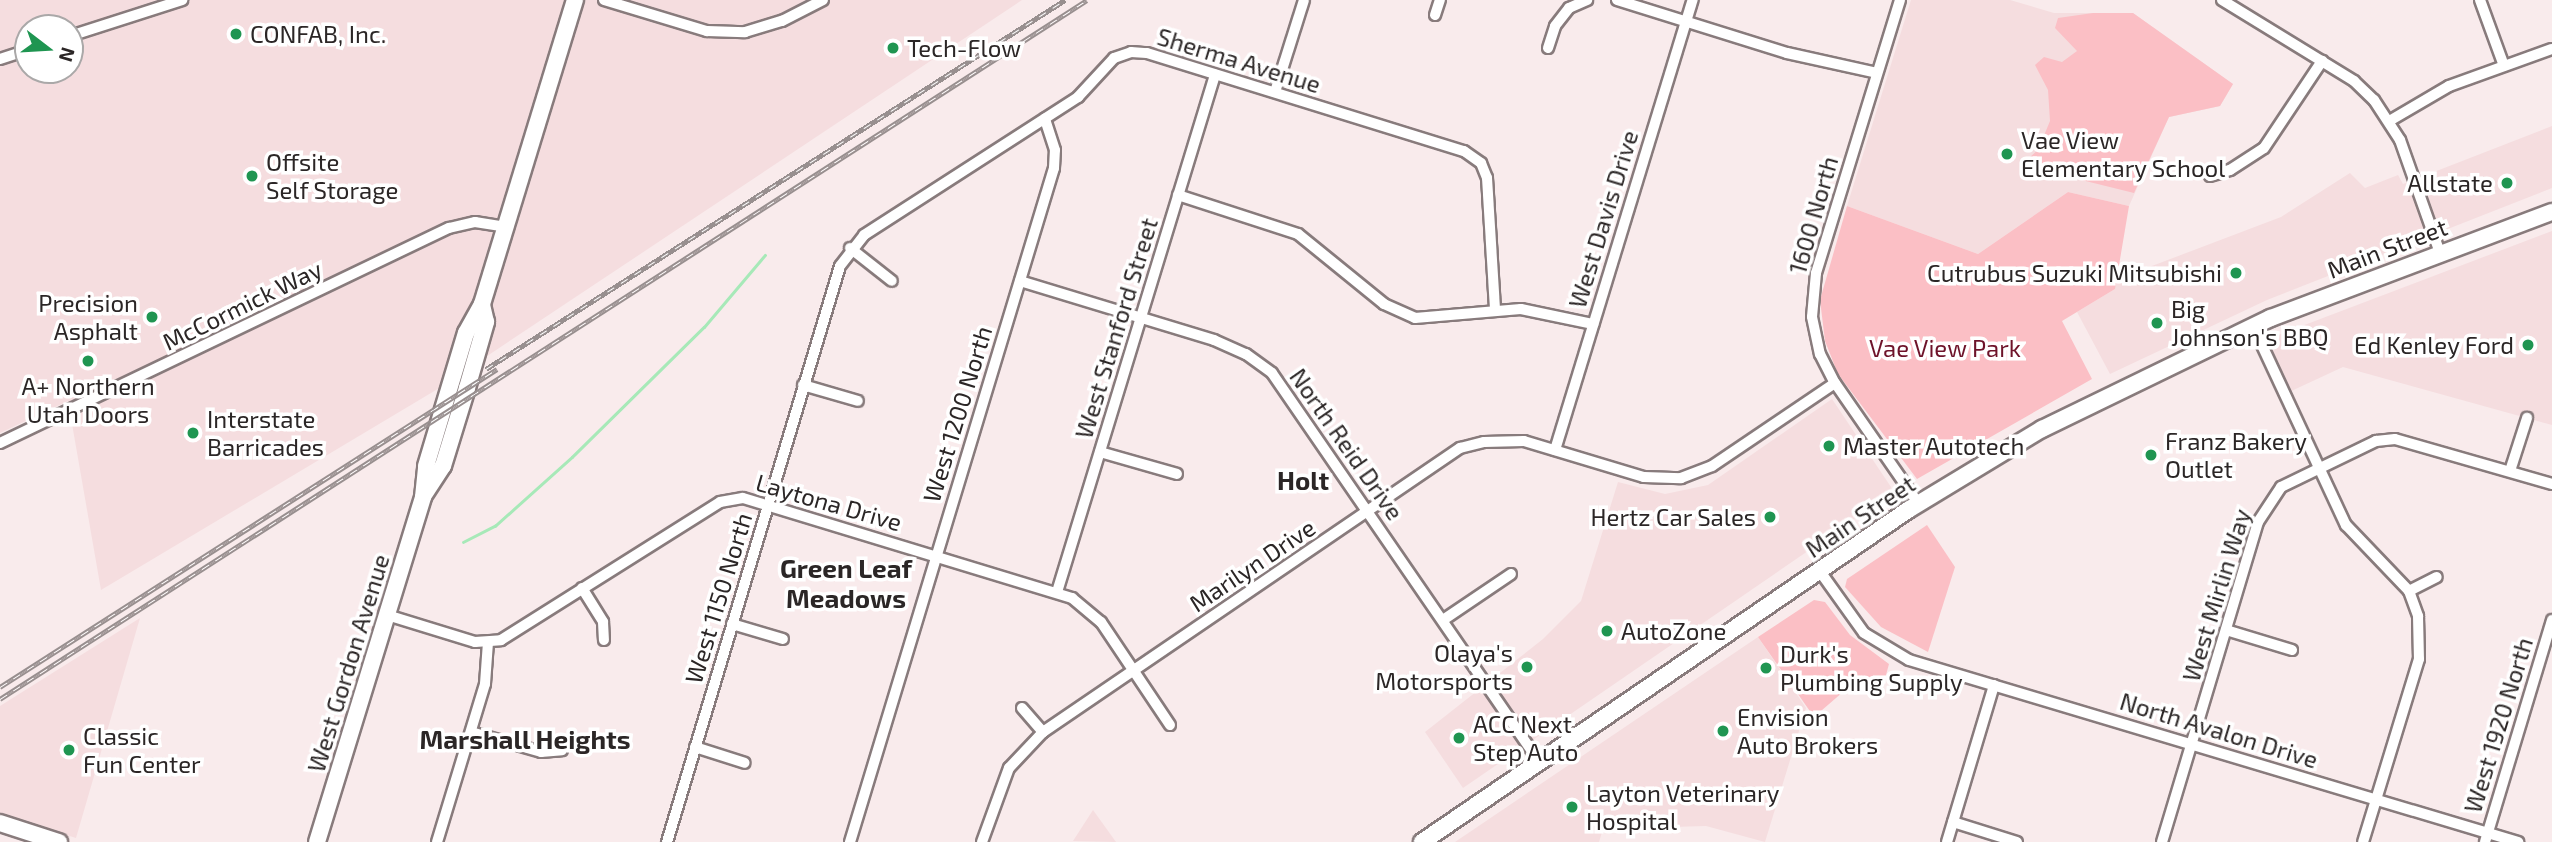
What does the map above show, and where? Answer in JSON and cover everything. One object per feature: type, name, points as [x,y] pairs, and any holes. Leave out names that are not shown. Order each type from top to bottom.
[{"type":"main road","name":"West Gordon Avenue","points":[[317,842],[423,497],[426,466],[466,333],[482,304],[575,0]]},
{"type":"main road","name":"Main Street","points":[[1422,842],[1918,503],[2042,429],[2253,326],[2552,212]]},
{"type":"main road","points":[[0,823],[60,842]]},
{"type":"street","points":[[84,32],[182,0]]},
{"type":"street","points":[[604,0],[707,32],[745,32],[782,21],[822,0]]},
{"type":"street","points":[[1275,92],[1304,0]]},
{"type":"street","points":[[1435,15],[1440,0]]},
{"type":"street","points":[[1548,48],[1555,26],[1569,8],[1587,0]]},
{"type":"street","points":[[1617,0],[1787,53],[1877,73]]},
{"type":"street","name":"West Davis Drive","points":[[1555,450],[1693,0]]},
{"type":"street","name":"1600 North","points":[[1900,0],[1813,292],[1815,337],[1835,383],[1918,503]]},
{"type":"street","points":[[2222,0],[2354,81],[2391,120],[2440,253]]},
{"type":"street","points":[[2480,0],[2504,66]]},
{"type":"street","points":[[2391,120],[2449,86],[2552,49]]},
{"type":"street","name":"Sherma Avenue","points":[[850,248],[864,235],[1045,120],[1094,85],[1114,58],[1130,52],[1275,92],[1464,151],[1481,163],[1487,178],[1494,309]]},
{"type":"street","points":[[2210,176],[2230,170],[2264,149],[2322,61]]},
{"type":"street","name":"West Stanford Street","points":[[1057,593],[1215,75]]},
{"type":"street","name":"West 1200 North","points":[[850,842],[1054,168],[1055,150],[1045,120]]},
{"type":"street","points":[[1178,195],[1298,234],[1384,304],[1415,318],[1494,309],[1548,312],[1592,324]]},
{"type":"street","name":"McCormick Way","points":[[0,443],[449,228],[475,222],[506,227]]},
{"type":"street","points":[[850,248],[892,281]]},
{"type":"street","name":"West 1150 North","points":[[667,842],[803,385],[840,267],[850,248]]},
{"type":"street","name":"North Reid Drive","points":[[1020,281],[1214,340],[1245,354],[1272,373],[1369,510],[1539,762]]},
{"type":"street","points":[[2253,326],[2346,525],[2409,591],[2419,625],[2418,659],[2363,842]]},
{"type":"street","name":"Marilyn Drive","points":[[982,842],[1009,768],[1043,732],[1460,448],[1504,440],[1555,450],[1644,477],[1698,475],[1835,383]]},
{"type":"street","points":[[803,385],[858,401]]},
{"type":"street","points":[[2510,471],[2527,418]]},
{"type":"street","name":"West Mirlin Way","points":[[2162,842],[2266,503],[2281,487],[2376,442],[2395,439],[2552,484]]},
{"type":"street","points":[[1100,452],[1177,474]]},
{"type":"street","name":"Laytona Drive","points":[[488,642],[513,634],[720,502],[743,498],[1057,593],[1087,607],[1135,670],[1170,724]]},
{"type":"street","name":"North Avalon Drive","points":[[1819,570],[1864,633],[1909,660],[2376,799],[2486,837],[2518,842]]},
{"type":"street","points":[[1443,620],[1511,574]]},
{"type":"street","points":[[2409,591],[2437,577]]},
{"type":"street","points":[[582,588],[603,621],[604,640]]},
{"type":"street","points":[[387,615],[475,642],[488,642],[488,670],[441,841]]},
{"type":"street","name":"West 1920 North","points":[[2486,837],[2552,620]]},
{"type":"street","points":[[732,624],[783,639]]},
{"type":"street","points":[[2226,630],[2292,650]]},
{"type":"street","points":[[1947,842],[1994,685]]},
{"type":"street","points":[[1022,708],[1043,732]]},
{"type":"street","points":[[471,732],[541,752],[562,750]]},
{"type":"street","points":[[695,747],[745,763]]},
{"type":"street","points":[[1953,822],[2017,842]]},
{"type":"shaded area","points":[[0,0],[1022,0],[436,390],[101,590],[68,401],[0,433]]},
{"type":"shaded area","name":"Vae View Elementary School","points":[[1911,0],[2010,0],[2054,13],[2133,13],[2233,84],[2220,106],[2169,117],[2129,206],[2068,192],[1978,254],[1847,206]]},
{"type":"shaded area","points":[[2552,126],[2552,188],[2267,300],[2110,374],[2077,312],[2115,289],[2115,280],[2281,217],[2350,173],[2365,188],[2398,175],[2403,184]]},
{"type":"shaded area","points":[[2552,231],[2552,425],[2343,367],[2287,393],[2265,340]]},
{"type":"shaded area","points":[[1832,399],[1891,487],[1888,496],[1463,788],[1425,732],[1543,639],[1581,601],[1618,482],[1665,494],[1708,485]]},
{"type":"shaded area","points":[[140,618],[76,838],[0,814],[0,706]]},
{"type":"shaded area","points":[[1758,637],[1806,708],[1765,842],[1706,826],[1603,829],[1599,842],[1455,842]]},
{"type":"shaded area","points":[[1093,810],[1116,842],[1073,841]]},
{"type":"green space","points":[[2093,13],[2133,13],[2233,84],[2220,106],[2169,117],[2134,193],[2021,165],[2038,150],[2050,121],[2048,90],[2035,65],[2044,57],[2062,62],[2077,51],[2055,28],[2058,18]]},
{"type":"green space","name":"Vae View Park","points":[[2068,192],[2129,206],[2115,289],[2062,321],[2092,379],[1917,479],[1838,374],[1825,341],[1820,300],[1847,206],[1978,254]]},
{"type":"green space","points":[[1927,525],[1955,567],[1928,652],[1881,627],[1845,587],[1847,579]]},
{"type":"green space","points":[[1814,600],[1825,602],[1850,635],[1889,664],[1883,686],[1858,679],[1814,717],[1758,637]]},
{"type":"waterway","points":[[463,542],[495,526],[572,457],[704,327],[765,255]]},
{"type":"railway","points":[[486,369],[1065,0]]},
{"type":"railway","points":[[0,699],[1087,0]]},
{"type":"railway","points":[[0,687],[497,369]]},
{"type":"place","name":"CONFAB, Inc.","points":[[236,34]]},
{"type":"place","name":"Tech-Flow","points":[[893,48]]},
{"type":"place","name":"Vae View Elementary School","points":[[2007,154]]},
{"type":"place","name":"Offsite Self Storage","points":[[252,176]]},
{"type":"place","name":"Allstate","points":[[2507,183]]},
{"type":"place","name":"Cutrubus Suzuki Mitsubishi","points":[[2236,273]]},
{"type":"place","name":"Precision Asphalt","points":[[152,317]]},
{"type":"place","name":"Big Johnson's BBQ","points":[[2157,323]]},
{"type":"place","name":"Ed Kenley Ford","points":[[2528,345]]},
{"type":"place","name":"A+ Northern Utah Doors","points":[[88,361]]},
{"type":"place","name":"Interstate Barricades","points":[[193,433]]},
{"type":"place","name":"Master Autotech","points":[[1829,446]]},
{"type":"place","name":"Franz Bakery Outlet","points":[[2151,455]]},
{"type":"place","name":"Hertz Car Sales","points":[[1770,517]]},
{"type":"place","name":"AutoZone","points":[[1607,631]]},
{"type":"place","name":"Olaya's Motorsports","points":[[1527,667]]},
{"type":"place","name":"Durk's Plumbing Supply","points":[[1766,668]]},
{"type":"place","name":"Envision Auto Brokers","points":[[1723,731]]},
{"type":"place","name":"ACC Next Step Auto","points":[[1459,738]]},
{"type":"place","name":"Classic Fun Center","points":[[69,750]]},
{"type":"place","name":"Layton Veterinary Hospital","points":[[1572,807]]},
{"type":"district","name":"Holt","points":[[1303,480]]},
{"type":"district","name":"Green Leaf Meadows","points":[[846,583]]},
{"type":"district","name":"Marshall Heights","points":[[525,739]]}]
